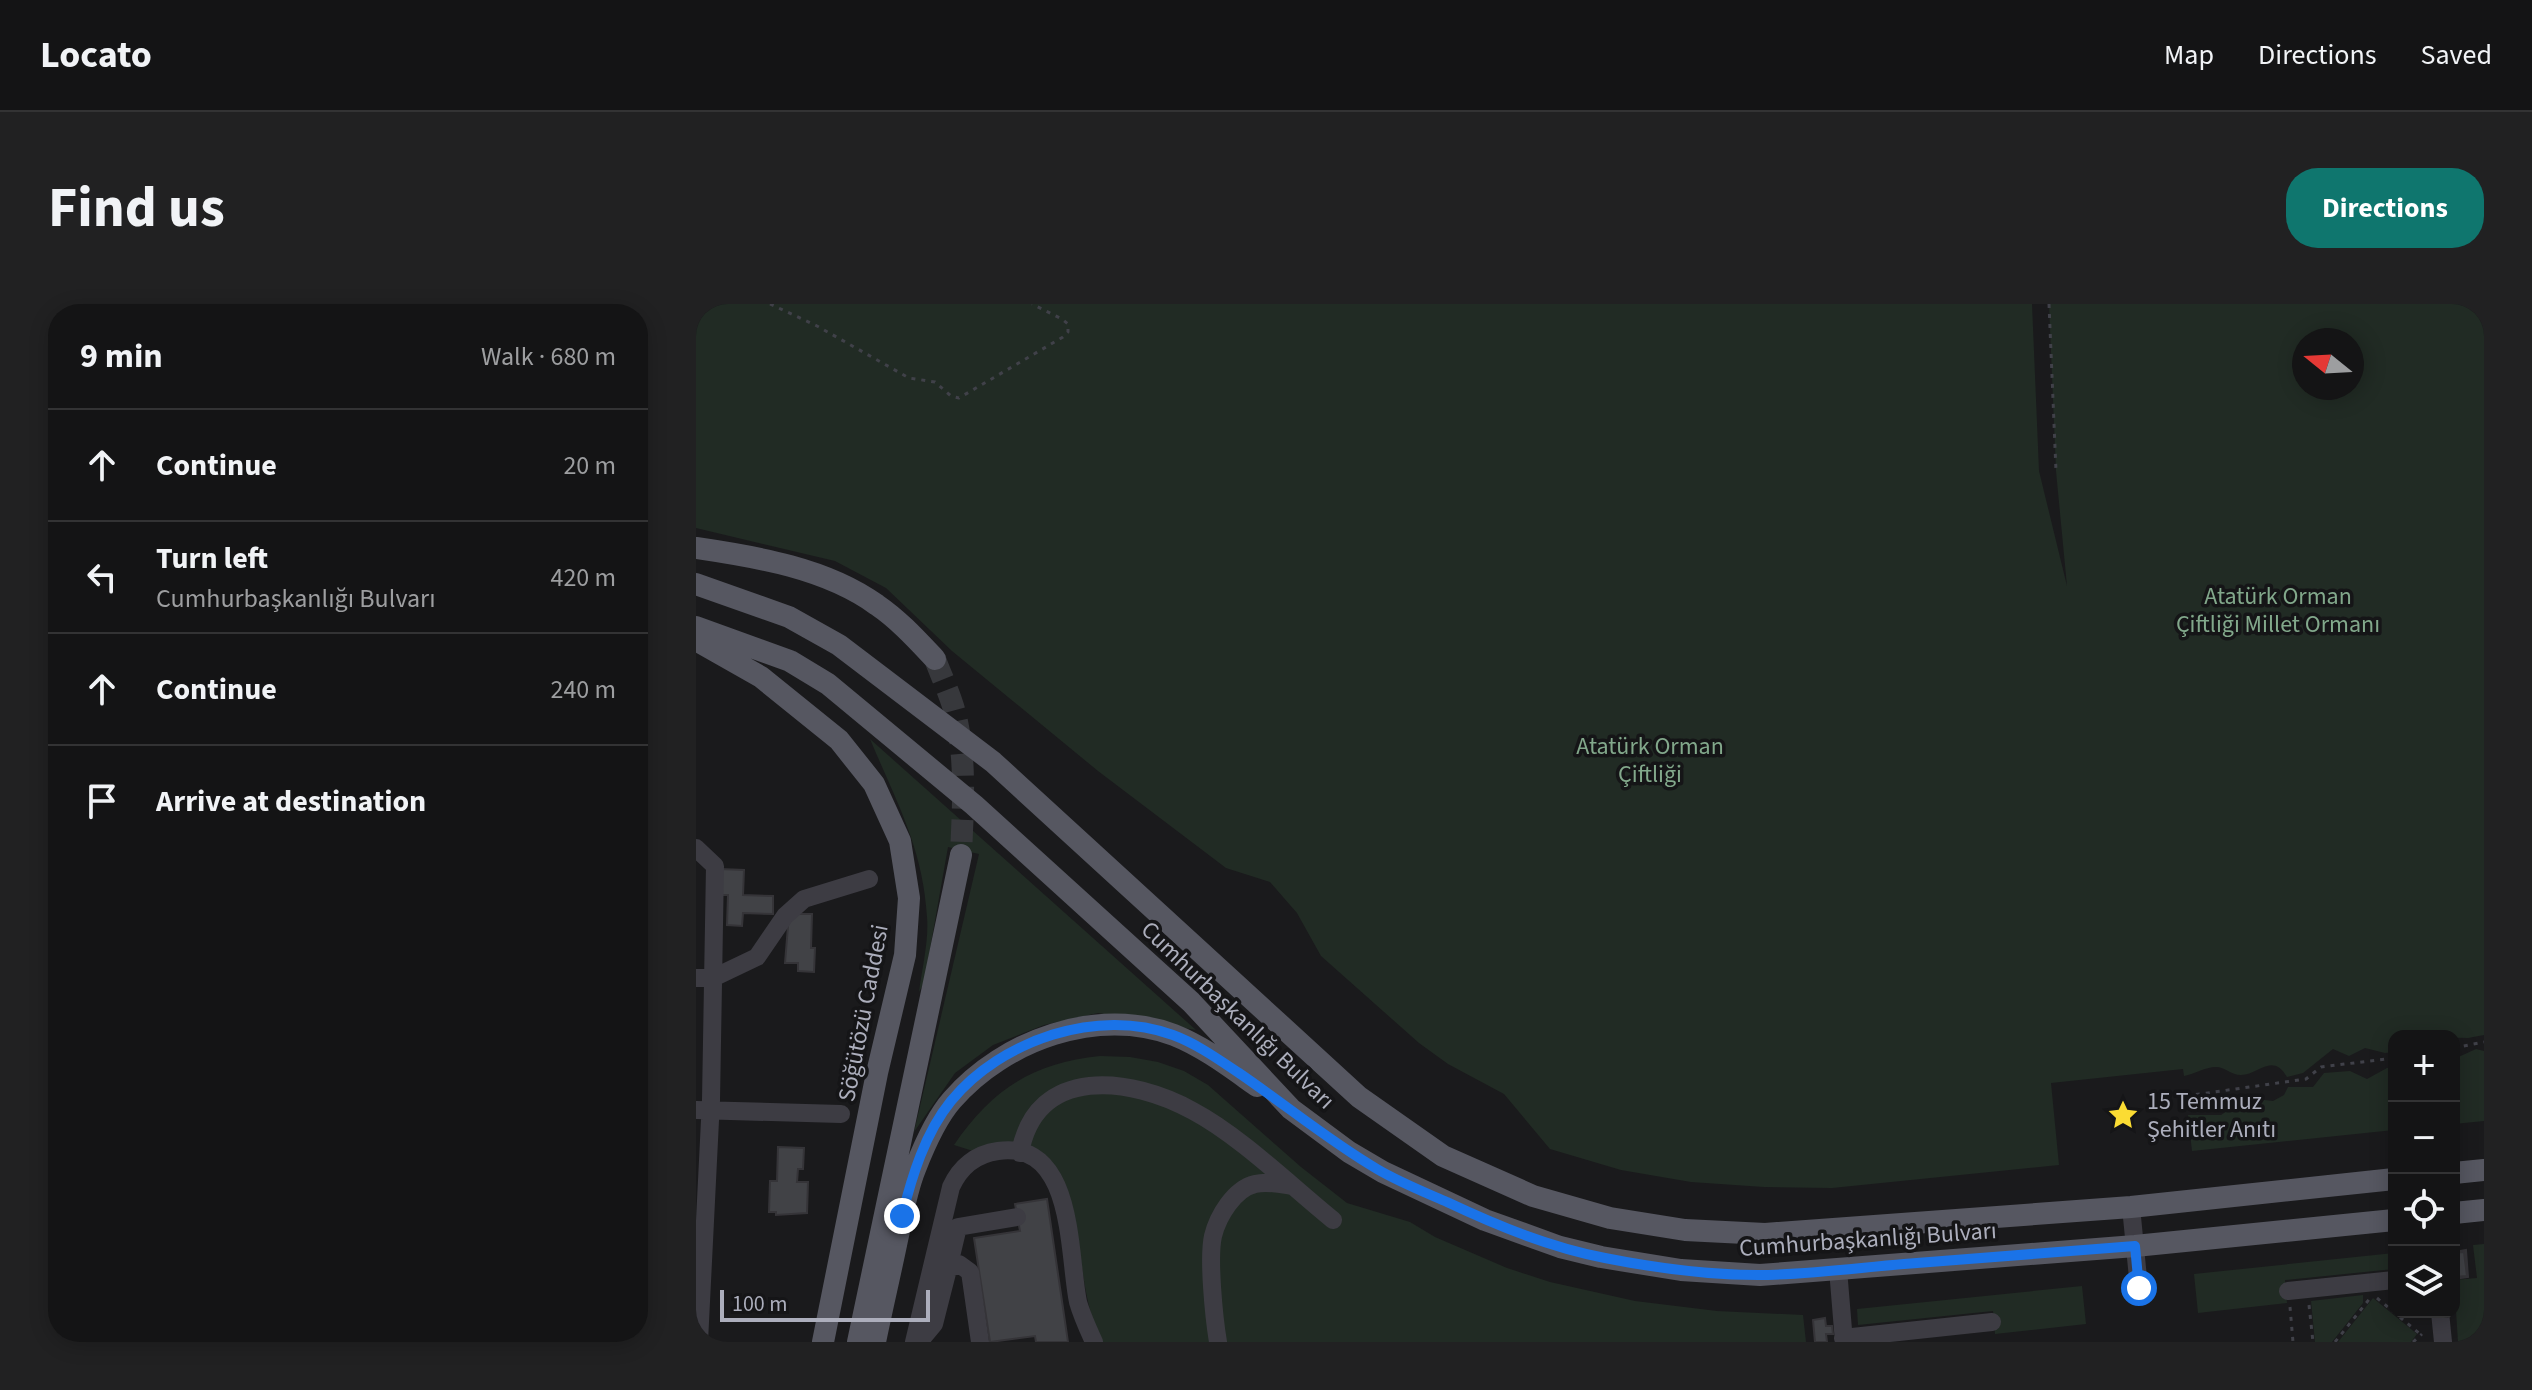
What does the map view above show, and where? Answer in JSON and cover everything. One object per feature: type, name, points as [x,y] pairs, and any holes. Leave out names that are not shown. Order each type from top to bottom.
[{"type":"main road","points":[[696,548],[751,557],[834,581],[875,604],[907,629],[935,659]]},
{"type":"main road","name":"Cumhurbaşkanlığı Bulvarı","points":[[696,584],[789,617],[839,645],[993,762],[1359,1097],[1443,1156],[1501,1183],[1571,1208],[1610,1218],[1723,1234],[1837,1230],[2131,1207],[2388,1180]]},
{"type":"main road","name":"Cumhurbaşkanlığı Bulvarı","points":[[696,627],[790,661],[828,684],[974,805],[1191,1002],[1291,1109],[1349,1152],[1383,1172],[1485,1220],[1560,1247],[1641,1265],[1760,1275],[2135,1246],[2388,1221]]},
{"type":"main road","name":"Söğütözü Caddesi","points":[[696,640],[761,677],[839,740],[874,784],[900,841],[909,898],[905,955],[880,1059],[823,1342]]},
{"type":"main road","points":[[858,1342],[961,855]]},
{"type":"main road","points":[[875,1342],[913,1172],[951,1101],[977,1076],[1007,1055],[1042,1039],[1078,1028],[1115,1024],[1144,1027],[1173,1035],[1205,1050],[1291,1109]]},
{"type":"main road","points":[[2460,1172],[2484,1170]]},
{"type":"main road","points":[[2460,1212],[2484,1210]]},
{"type":"lane","points":[[696,848],[715,866],[704,978],[699,1342]]},
{"type":"lane","points":[[704,978],[757,957],[785,916],[804,899],[869,879]]},
{"type":"lane","points":[[1020,1153],[1032,1116],[1053,1096],[1086,1086],[1122,1088],[1160,1096],[1195,1111],[1333,1220]]},
{"type":"lane","points":[[703,1110],[841,1114]]},
{"type":"lane","points":[[917,1342],[934,1324],[948,1269],[951,1187],[962,1169],[986,1153],[1005,1150],[1020,1153],[1045,1166],[1060,1190],[1078,1301],[1094,1342]]},
{"type":"lane","points":[[1218,1342],[1213,1236],[1225,1207],[1252,1184],[1268,1182],[1292,1186]]},
{"type":"lane","points":[[2131,1207],[2139,1288]]},
{"type":"lane","points":[[950,1224],[1017,1217]]},
{"type":"lane","points":[[950,1224],[965,1239],[980,1342]]},
{"type":"lane","points":[[917,1342],[950,1224]]},
{"type":"lane","points":[[948,1269],[959,1264],[970,1272]]},
{"type":"lane","points":[[1838,1269],[1843,1340],[1992,1322]]},
{"type":"lane","points":[[2288,1291],[2388,1281]]},
{"type":"lane","points":[[2441,1318],[2443,1342]]},
{"type":"path","points":[[770,304],[817,326],[909,378],[935,382],[951,396],[959,398],[1068,332],[1068,324],[1062,319],[1032,304]]},
{"type":"path","points":[[2049,304],[2056,471]]},
{"type":"path","points":[[2460,1047],[2484,1042]]},
{"type":"path","points":[[2186,1096],[2306,1079],[2321,1067],[2388,1059]]},
{"type":"path","points":[[2308,1289],[2313,1342]]},
{"type":"path","points":[[2288,1291],[2293,1342]]},
{"type":"path","points":[[2335,1342],[2373,1295],[2420,1334],[2413,1342]]},
{"type":"green space","name":"Atatürk Orman Çiftliği","points":[[696,304],[2032,304],[2039,471],[2067,586],[2056,471],[2049,304],[2484,304],[2484,1035],[2460,1038],[2460,1030],[2388,1030],[2388,1053],[2365,1048],[2349,1056],[2333,1049],[2303,1073],[2287,1077],[2271,1065],[2241,1075],[2216,1067],[2184,1076],[2183,1069],[2051,1083],[2059,1165],[1832,1188],[1691,1182],[1621,1170],[1550,1149],[1504,1094],[1448,1064],[1419,1043],[1321,956],[1297,913],[1270,882],[1226,868],[1098,771],[952,651],[886,588],[835,561],[696,528]]},
{"type":"green space","points":[[870,739],[1196,1030],[1098,1013],[1044,1025],[993,1045],[955,1073],[914,1132],[979,854],[948,847],[924,983],[919,992],[927,926],[920,869],[907,825]]},
{"type":"green space","points":[[2476,1049],[2484,1051],[2484,1121],[2460,1123],[2460,1056]]},
{"type":"green space","points":[[1100,1056],[1158,1062],[1184,1071],[1208,1085],[1347,1203],[1410,1222],[1435,1237],[1507,1268],[1550,1282],[1635,1301],[1717,1311],[1803,1315],[1806,1342],[1103,1342],[1087,1297],[1070,1198],[1062,1178],[1050,1161],[973,1151],[954,1145],[983,1108],[1016,1082],[1054,1065]]},
{"type":"green space","points":[[2387,1068],[2388,1131],[2192,1151],[2188,1115],[2221,1115],[2247,1098],[2273,1101],[2284,1095],[2288,1087],[2313,1087],[2324,1073],[2350,1071],[2367,1079]]},
{"type":"green space","points":[[2484,1244],[2484,1342],[2458,1342],[2460,1279],[2477,1278],[2473,1245]]},
{"type":"green space","points":[[2388,1254],[2388,1270],[2285,1280],[2287,1303],[2198,1313],[2194,1274]]},
{"type":"green space","points":[[2082,1286],[2086,1324],[1995,1334],[1993,1311],[1858,1325],[1857,1309]]},
{"type":"green space","points":[[2363,1295],[2363,1303],[2332,1342],[2315,1342],[2311,1301]]},
{"type":"green space","points":[[2373,1298],[2388,1310],[2388,1318],[2397,1318],[2417,1334],[2411,1342],[2338,1342]]},
{"type":"building","points":[[720,869],[744,870],[743,895],[773,896],[773,914],[743,913],[742,926],[727,925],[728,895],[720,895]]},
{"type":"building","points":[[789,914],[812,914],[814,972],[798,971],[798,963],[785,963]]},
{"type":"building","points":[[778,1147],[804,1148],[803,1169],[798,1169],[797,1182],[808,1182],[807,1213],[776,1215],[776,1212],[769,1212],[770,1181],[777,1181]]},
{"type":"building","points":[[1047,1199],[1068,1342],[1036,1342],[1035,1336],[990,1342],[974,1238],[1020,1231],[1015,1204]]},
{"type":"building","points":[[2466,1250],[2468,1277],[2460,1278],[2460,1251]]},
{"type":"building","points":[[2460,1252],[2464,1252],[2467,1276],[2460,1277]]},
{"type":"building","points":[[1825,1318],[1826,1326],[1832,1326],[1833,1334],[1826,1334],[1827,1342],[1815,1342],[1813,1320]]},
{"type":"tunnel","points":[[935,659],[953,706],[960,742],[963,780],[961,855]]},
{"type":"place","name":"15 Temmuz Şehitler Anıtı","points":[[2123,1115]]},
{"type":"route","points":[[902,1216],[913,1172],[931,1134],[951,1101],[977,1076],[1007,1055],[1042,1039],[1078,1028],[1115,1024],[1144,1027],[1173,1035],[1205,1050],[1349,1152],[1383,1172],[1485,1220],[1560,1247],[1641,1265],[1760,1275],[2135,1246],[2139,1288]]},
{"type":"park label","name":"Atatürk Orman Çiftliği Millet Ormanı","points":[[2278,610]]}]
